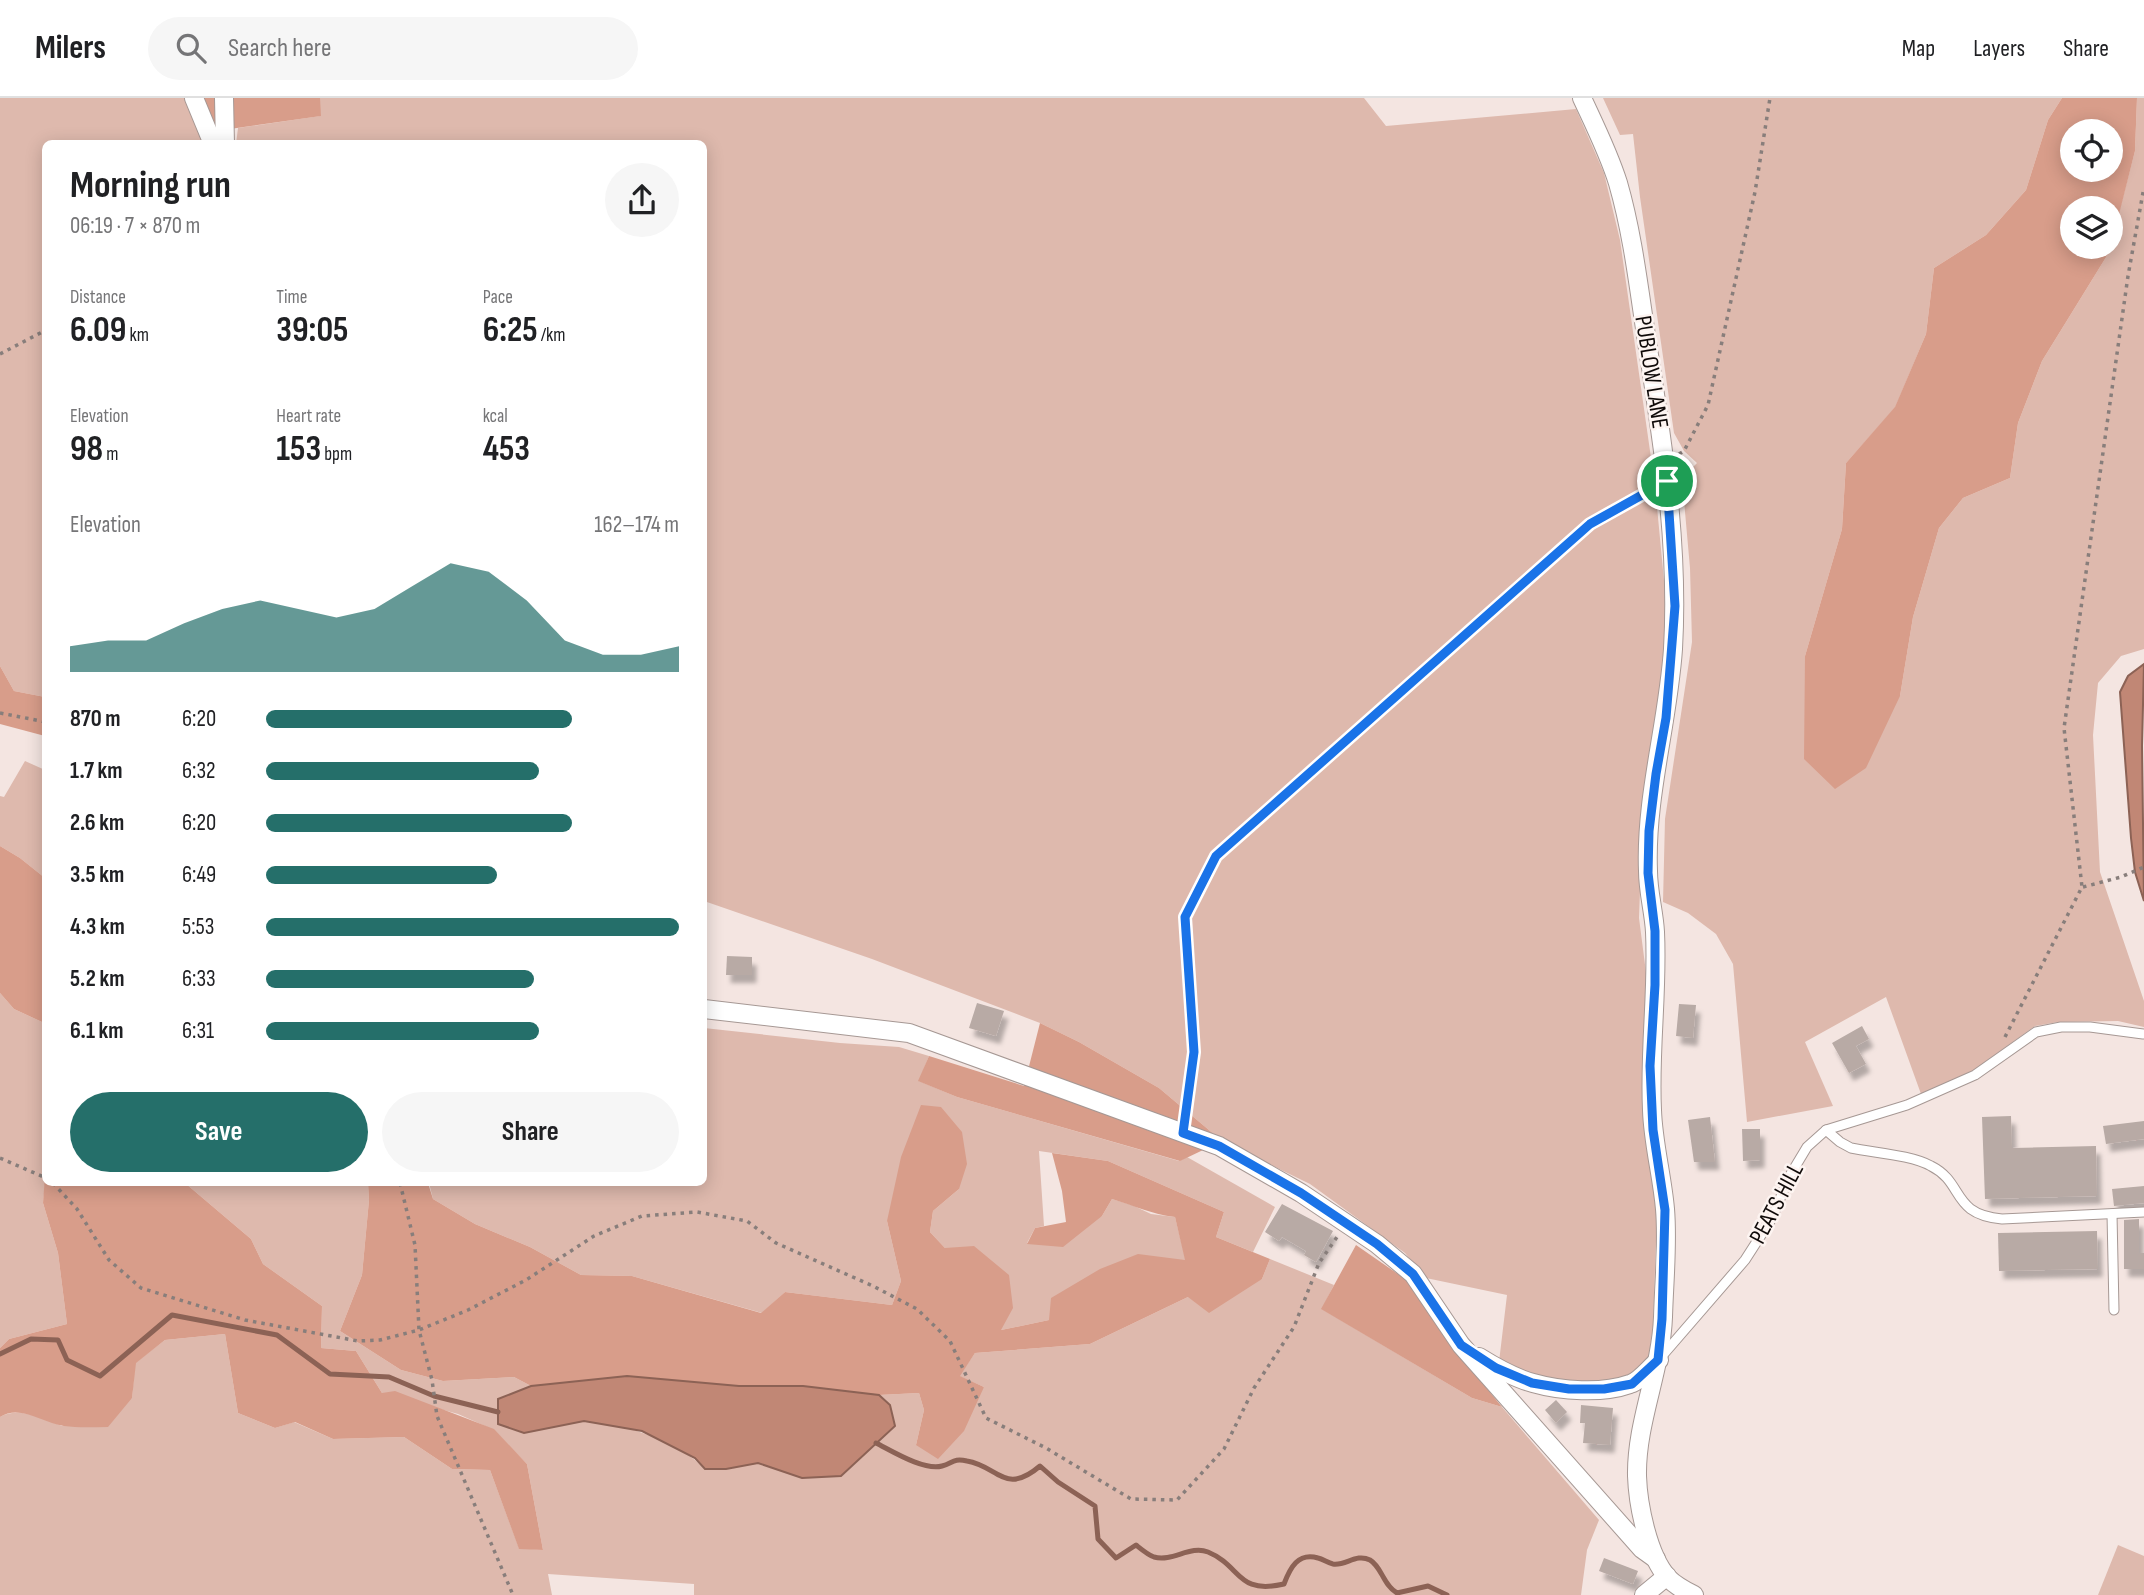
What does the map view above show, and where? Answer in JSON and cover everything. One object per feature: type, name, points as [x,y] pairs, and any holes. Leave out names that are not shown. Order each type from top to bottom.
[{"type":"street","points":[[194,98],[211,140]]},
{"type":"street","points":[[225,98],[225,140]]},
{"type":"street","name":"PUBLOW LANE","points":[[1582,98],[1619,185],[1632,248],[1667,481],[1675,606],[1666,718],[1649,831],[1648,873],[1655,931],[1650,1066],[1652,1117],[1665,1210],[1662,1319],[1658,1360],[1639,1438],[1637,1478],[1644,1523],[1656,1559],[1667,1576],[1680,1588],[1694,1595]]},
{"type":"street","points":[[707,1009],[909,1033],[1219,1146],[1301,1193],[1377,1244],[1413,1274],[1461,1345],[1642,1549],[1656,1559]]},
{"type":"street","points":[[1461,1345],[1496,1368],[1532,1383],[1569,1389],[1604,1389],[1632,1384],[1658,1360]]},
{"type":"street","points":[[1644,1595],[1667,1576]]},
{"type":"lane","name":"PEATS HILL","points":[[1658,1360],[1745,1260],[1772,1218],[1788,1177],[1807,1147],[1826,1130],[1907,1105],[1975,1075],[2036,1032],[2061,1027],[2090,1027],[2143,1034]]},
{"type":"lane","points":[[1826,1130],[1851,1148],[1930,1165],[1942,1173],[1970,1210],[1986,1217],[2002,1219],[2144,1212]]},
{"type":"lane","points":[[2112,1214],[2114,1310]]},
{"type":"path","points":[[1665,462],[1684,451],[1708,405],[1755,192],[1770,98]]},
{"type":"path","points":[[2000,1046],[2082,887],[2064,728],[2126,290],[2144,187]]},
{"type":"path","points":[[0,354],[42,332]]},
{"type":"path","points":[[1183,1133],[1194,1052],[1185,917],[1216,856],[1590,524],[1667,481]]},
{"type":"path","points":[[0,713],[42,721]]},
{"type":"path","points":[[2082,887],[2121,877],[2144,867]]},
{"type":"path","points":[[0,1158],[42,1176]]},
{"type":"path","points":[[56,1186],[77,1209],[109,1260],[141,1288],[246,1320],[358,1341],[380,1340],[419,1329],[468,1310],[526,1280],[594,1236],[642,1216],[697,1212],[747,1221],[776,1243],[873,1286],[917,1309],[950,1341],[986,1418],[1046,1448],[1131,1499],[1177,1500],[1224,1449],[1254,1388],[1294,1327],[1319,1263],[1346,1224]]},
{"type":"path","points":[[401,1186],[415,1245],[419,1329],[432,1380],[437,1416],[513,1595]]},
{"type":"shaded area","points":[[0,98],[184,98],[204,140],[42,140],[42,696],[14,691],[0,666]]},
{"type":"shaded area","points":[[203,98],[320,98],[321,116],[216,131]]},
{"type":"shaded area","points":[[320,98],[1364,98],[1386,126],[1576,109],[1604,173],[1620,240],[1655,486],[1667,612],[1659,709],[1643,810],[1639,918],[1648,988],[1648,1148],[1657,1212],[1653,1326],[1649,1357],[1630,1377],[1592,1384],[1551,1382],[1499,1362],[1507,1295],[1426,1278],[1405,1253],[1310,1184],[1222,1141],[1159,1088],[1040,1023],[872,959],[707,902],[707,140],[236,140],[238,128],[320,116]]},
{"type":"shaded area","points":[[1603,98],[2062,98],[2048,120],[2026,190],[1986,235],[1934,268],[1926,334],[1895,408],[1846,463],[1842,529],[1805,656],[1900,696],[1913,617],[1939,528],[1963,498],[2010,478],[2018,423],[2042,361],[2105,259],[2123,259],[2123,197],[2135,151],[2137,98],[2144,98],[2144,649],[2121,656],[2098,683],[2093,735],[2100,872],[2144,1001],[2144,1027],[2118,1021],[2058,1022],[2035,1026],[1970,1073],[1921,1094],[1886,997],[1805,1042],[1833,1106],[1747,1122],[1733,964],[1716,934],[1688,913],[1663,902],[1665,819],[1692,642],[1690,568],[1682,478],[1697,463],[1684,451],[1674,433],[1633,134],[1620,135]]},
{"type":"shaded area","points":[[2062,98],[2137,98],[2135,151],[2123,198],[2123,196],[2060,196],[2060,259],[2105,259],[2042,361],[2018,423],[2010,478],[1963,498],[1939,528],[1913,617],[1900,696],[1866,768],[1835,789],[1804,759],[1805,656],[1842,529],[1846,463],[1895,407],[1926,334],[1934,268],[1986,235],[2026,190],[2048,120]]},
{"type":"shaded area","points":[[2144,664],[2144,901],[2135,872],[2131,838],[2120,692],[2128,676]]},
{"type":"shaded area","points":[[0,666],[14,691],[42,696],[42,735],[0,724]]},
{"type":"shaded area","points":[[25,761],[42,769],[42,876],[0,846],[0,796],[4,797]]},
{"type":"shaded area","points":[[0,846],[42,876],[42,1022],[14,1009],[0,993]]},
{"type":"shaded area","points":[[0,993],[14,1009],[42,1022],[43,1203],[58,1253],[67,1324],[9,1339],[0,1348]]},
{"type":"shaded area","points":[[1040,1023],[1159,1088],[1222,1141],[1180,1161],[957,1097],[918,1081],[929,1056],[1024,1086]]},
{"type":"shaded area","points":[[707,1028],[899,1047],[929,1056],[919,1081],[957,1097],[1179,1161],[1187,1157],[1275,1207],[1253,1252],[1216,1237],[1224,1212],[1108,1161],[1039,1151],[1044,1226],[1035,1228],[1027,1243],[1102,1216],[1112,1199],[1151,1214],[1175,1217],[1186,1261],[1049,1320],[1001,1330],[945,1248],[930,1232],[933,1211],[959,1189],[887,1221],[901,1281],[892,1305],[785,1292],[762,1313],[632,1276],[581,1275],[530,1247],[475,1224],[433,1199],[430,1186],[707,1186]]},
{"type":"shaded area","points":[[921,1105],[941,1107],[962,1132],[967,1164],[959,1189],[933,1211],[930,1232],[945,1248],[974,1246],[1009,1275],[1013,1308],[1001,1330],[1049,1320],[1051,1298],[1100,1269],[1138,1254],[1185,1260],[1175,1217],[1112,1199],[1102,1216],[1063,1247],[1027,1244],[1035,1228],[1066,1222],[1062,1191],[1052,1153],[1108,1161],[1224,1212],[1216,1237],[1270,1259],[1262,1279],[1209,1313],[1188,1297],[1090,1344],[975,1353],[960,1376],[984,1387],[964,1431],[938,1459],[916,1445],[924,1410],[919,1393],[879,1395],[803,1386],[739,1386],[627,1376],[531,1386],[514,1377],[443,1381],[401,1370],[340,1331],[362,1275],[368,1186],[429,1186],[433,1199],[475,1224],[530,1247],[581,1275],[632,1276],[761,1313],[785,1292],[892,1305],[901,1281],[887,1221],[901,1157]]},
{"type":"shaded area","points":[[44,1186],[189,1186],[251,1239],[263,1264],[322,1306],[321,1348],[356,1351],[382,1393],[395,1391],[494,1429],[527,1464],[543,1550],[519,1549],[490,1470],[452,1469],[404,1437],[333,1439],[295,1422],[275,1428],[238,1413],[225,1334],[165,1340],[136,1363],[132,1398],[108,1427],[64,1426],[15,1412],[0,1417],[0,1348],[9,1339],[67,1324],[58,1253],[43,1203]]},
{"type":"shaded area","points":[[189,1186],[368,1186],[362,1275],[340,1331],[401,1370],[443,1381],[514,1377],[531,1386],[498,1399],[524,1433],[569,1422],[599,1422],[632,1429],[666,1442],[705,1469],[726,1469],[758,1463],[802,1478],[842,1476],[895,1426],[890,1405],[879,1395],[919,1393],[924,1410],[916,1445],[984,1387],[959,1376],[975,1353],[1090,1344],[1188,1297],[1262,1279],[1270,1259],[1334,1285],[1322,1309],[1472,1398],[1502,1407],[1599,1520],[1587,1550],[1581,1595],[694,1595],[694,1584],[548,1574],[552,1595],[0,1595],[0,1417],[23,1413],[62,1426],[132,1398],[135,1363],[165,1340],[225,1334],[238,1413],[275,1428],[294,1422],[333,1439],[404,1437],[452,1469],[490,1470],[519,1548],[543,1550],[527,1464],[494,1430],[458,1414],[382,1393],[356,1351],[321,1348],[322,1306],[263,1264],[251,1239]]},
{"type":"shaded area","points":[[1356,1245],[1408,1281],[1448,1341],[1502,1407],[1472,1398],[1321,1309]]},
{"type":"shaded area","points":[[627,1376],[739,1386],[803,1386],[879,1395],[890,1405],[895,1426],[841,1476],[802,1478],[758,1463],[726,1469],[705,1469],[695,1458],[642,1431],[584,1421],[524,1433],[498,1424],[498,1399],[531,1386]]},
{"type":"shaded area","points":[[2118,1545],[2144,1556],[2144,1595],[2098,1595]]},
{"type":"building","points":[[727,956],[752,957],[752,975],[726,975]]},
{"type":"building","points":[[977,1003],[1004,1011],[996,1036],[969,1028]]},
{"type":"building","points":[[1679,1004],[1696,1005],[1693,1038],[1676,1036]]},
{"type":"building","points":[[1862,1026],[1869,1039],[1856,1046],[1866,1064],[1849,1073],[1832,1043]]},
{"type":"building","points":[[2011,1116],[2012,1148],[2096,1146],[2097,1196],[1985,1199],[1982,1117]]},
{"type":"building","points":[[1710,1117],[1715,1162],[1694,1162],[1688,1120]]},
{"type":"building","points":[[2144,1121],[2144,1139],[2106,1144],[2103,1126]]},
{"type":"building","points":[[1742,1129],[1760,1129],[1760,1160],[1743,1161]]},
{"type":"building","points":[[2144,1186],[2144,1203],[2114,1206],[2112,1189]]},
{"type":"building","points":[[1282,1204],[1333,1231],[1316,1262],[1304,1255],[1306,1251],[1282,1237],[1279,1241],[1265,1232]]},
{"type":"building","points":[[2139,1219],[2139,1253],[2144,1253],[2144,1269],[2124,1269],[2124,1220]]},
{"type":"building","points":[[2097,1231],[2098,1269],[1999,1271],[1998,1233]]},
{"type":"building","points":[[1556,1400],[1567,1412],[1556,1423],[1545,1410]]},
{"type":"building","points":[[1581,1405],[1613,1408],[1610,1445],[1583,1443],[1585,1423],[1580,1423]]},
{"type":"building","points":[[1604,1558],[1638,1571],[1633,1584],[1599,1571]]},
{"type":"waterway","points":[[0,1354],[31,1339],[58,1340],[67,1360],[100,1376],[172,1315],[277,1335],[330,1374],[389,1377],[434,1396],[498,1412]]},
{"type":"waterway","points":[[876,1443],[926,1466],[942,1466],[962,1460],[978,1464],[1010,1479],[1028,1475],[1040,1466],[1058,1482],[1095,1506],[1098,1539],[1116,1558],[1136,1545],[1152,1556],[1161,1558],[1201,1550],[1219,1558],[1241,1577],[1257,1586],[1284,1584],[1292,1567],[1305,1557],[1338,1564],[1365,1558],[1374,1563],[1392,1590],[1397,1593],[1428,1586],[1447,1595]]},
{"type":"route","points":[[1667,481],[1675,606],[1666,718],[1649,831],[1648,873],[1655,931],[1650,1066],[1653,1130],[1665,1210],[1658,1360],[1632,1384],[1604,1389],[1569,1389],[1532,1383],[1496,1368],[1461,1345],[1413,1274],[1377,1244],[1301,1193],[1219,1146],[1183,1133],[1194,1052],[1185,917],[1216,856],[1590,524],[1667,481]]}]
